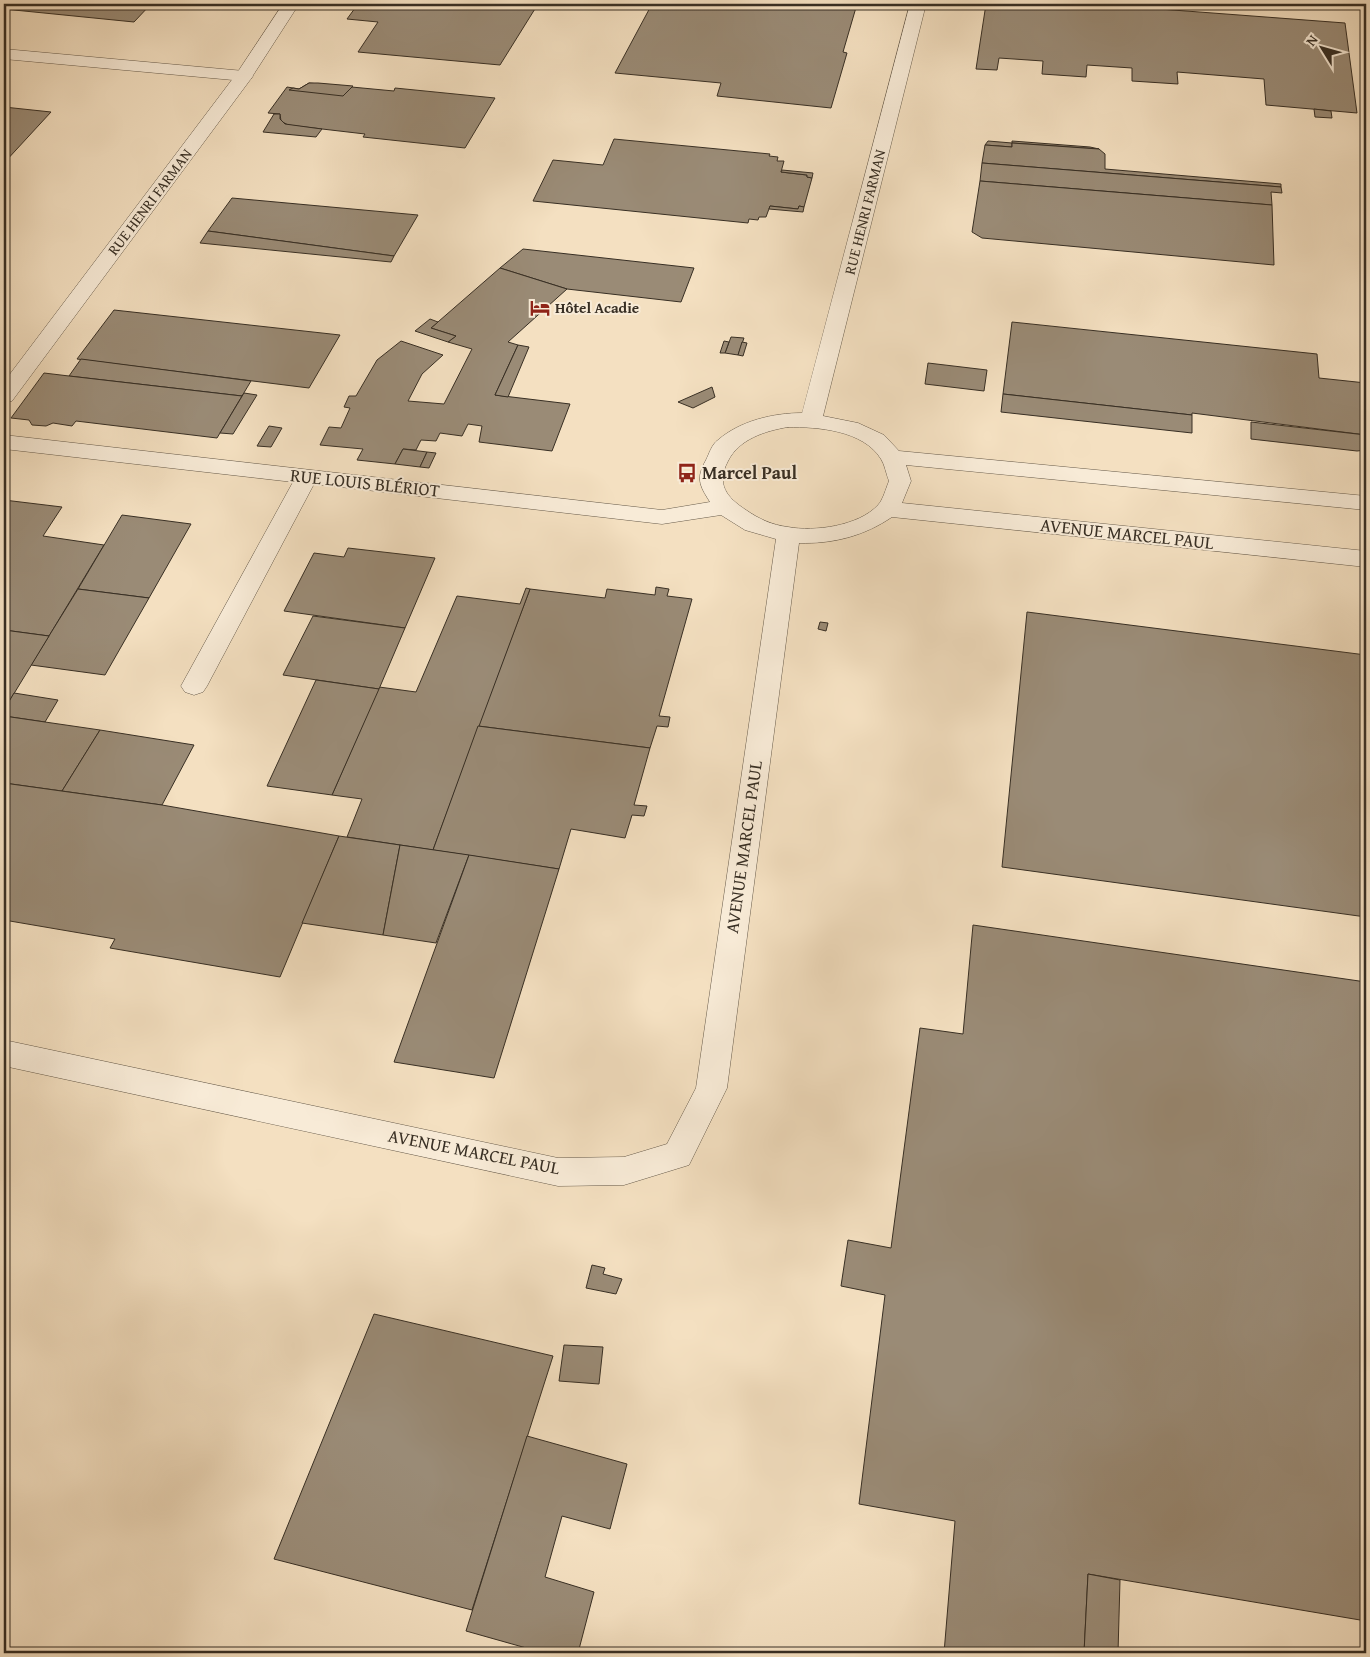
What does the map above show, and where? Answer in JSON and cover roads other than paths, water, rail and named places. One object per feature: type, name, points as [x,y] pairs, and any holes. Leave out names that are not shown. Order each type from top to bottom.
[{"type":"street","name":"RUE HENRI FARMAN","points":[[4,396],[244,76],[291,4]]},
{"type":"street","name":"RUE HENRI FARMAN","points":[[811,420],[918,4]]},
{"type":"street","points":[[4,54],[244,76]]},
{"type":"street","points":[[788,420],[811,420],[850,428],[876,440],[892,457],[900,481],[888,509],[866,524],[844,532],[811,536],[788,534],[753,525],[725,507],[712,488],[711,472],[725,445],[758,426],[788,420]]},
{"type":"street","name":"RUE LOUIS BLÉRIOT","points":[[4,442],[662,517],[725,507]]},
{"type":"street","points":[[892,457],[1366,503]]},
{"type":"street","points":[[194,686],[307,477]]},
{"type":"street","name":"AVENUE MARCEL PAUL","points":[[888,509],[1366,558]]},
{"type":"street","name":"AVENUE MARCEL PAUL","points":[[4,1053],[558,1172],[624,1171],[678,1154],[711,1088],[788,534]]},
{"type":"place","name":"Hôtel Acadie","points":[[540,308]]},
{"type":"place","name":"Marcel Paul","points":[[687,473]]}]
